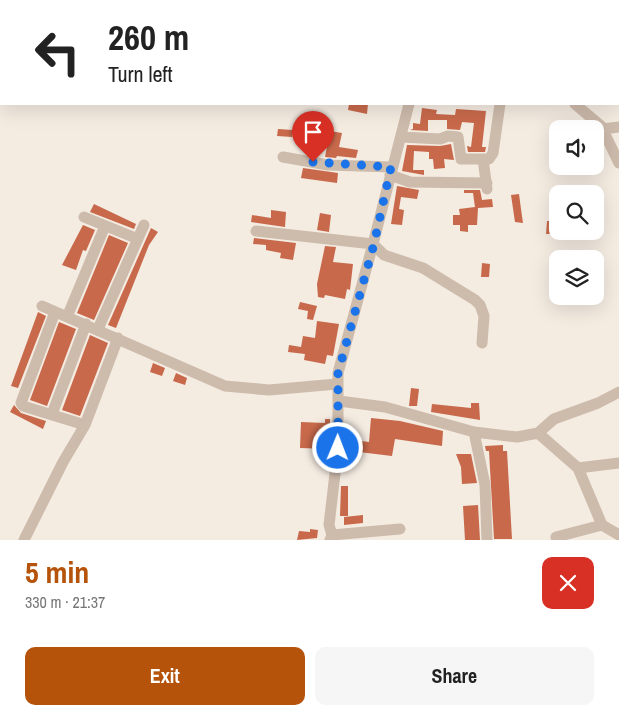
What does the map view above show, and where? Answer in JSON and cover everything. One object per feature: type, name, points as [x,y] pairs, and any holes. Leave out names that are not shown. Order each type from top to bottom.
[{"type":"street","points":[[400,529],[331,538],[329,525],[338,448],[339,401],[337,384],[340,359],[374,244],[390,171],[402,137],[409,105]]},
{"type":"street","points":[[402,137],[440,139],[448,136],[458,137],[462,158],[489,159],[493,153],[500,105]]},
{"type":"street","points":[[576,105],[596,120]]},
{"type":"street","points":[[604,129],[619,127]]},
{"type":"street","points":[[604,133],[619,163]]},
{"type":"street","points":[[283,157],[328,165],[390,171],[410,182],[487,187],[483,159]]},
{"type":"street","points":[[84,217],[138,239]]},
{"type":"street","points":[[67,317],[105,226]]},
{"type":"street","points":[[98,329],[144,226]]},
{"type":"street","points":[[256,231],[374,244],[384,255],[423,268],[480,305],[484,316],[482,343]]},
{"type":"street","points":[[42,306],[98,329],[211,382],[225,386],[269,390],[337,384]]},
{"type":"street","points":[[55,312],[21,403],[23,406],[85,425]]},
{"type":"street","points":[[52,414],[86,324]]},
{"type":"street","points":[[24,540],[63,462],[85,425],[118,338]]},
{"type":"street","points":[[339,401],[385,407],[474,432],[517,438],[538,433],[561,416],[598,403],[619,392]]},
{"type":"street","points":[[474,432],[485,484],[487,540]]},
{"type":"street","points":[[538,433],[578,468],[602,525],[619,536]]},
{"type":"street","points":[[578,468],[619,463]]},
{"type":"street","points":[[556,537],[602,525]]},
{"type":"building","points":[[349,105],[368,105],[367,114],[348,110]]},
{"type":"building","points":[[422,108],[437,110],[436,114],[455,115],[456,109],[486,111],[482,147],[486,147],[485,152],[468,152],[467,146],[471,147],[474,123],[462,122],[460,130],[447,129],[447,120],[428,120],[428,131],[410,130],[413,129],[413,123],[420,124]]},
{"type":"building","points":[[278,129],[293,130],[292,137],[277,136]]},
{"type":"building","points":[[330,131],[342,133],[339,147],[358,150],[356,158],[325,157]]},
{"type":"building","points":[[451,144],[454,160],[444,159],[445,168],[434,169],[433,159],[429,159],[429,152],[414,151],[413,170],[424,170],[424,175],[402,171],[407,145],[440,146]]},
{"type":"building","points":[[303,168],[338,173],[337,183],[301,178]]},
{"type":"building","points":[[397,186],[419,190],[417,199],[401,197],[399,209],[404,210],[402,225],[391,224]]},
{"type":"building","points":[[464,190],[480,190],[482,200],[492,199],[493,207],[478,208],[477,225],[468,225],[468,232],[460,231],[460,225],[453,225],[453,215],[460,215],[459,209],[475,207],[473,193],[464,193]]},
{"type":"building","points":[[519,194],[523,223],[515,222],[511,195]]},
{"type":"building","points":[[94,204],[136,224],[134,229],[90,212]]},
{"type":"building","points":[[271,210],[286,212],[285,227],[251,222],[252,215],[271,218]]},
{"type":"building","points":[[320,213],[331,215],[329,232],[317,230]]},
{"type":"building","points":[[547,221],[549,221],[549,234],[546,234]]},
{"type":"building","points":[[83,225],[95,230],[86,251],[83,250],[76,270],[62,265]]},
{"type":"building","points":[[151,228],[158,232],[149,245],[116,328],[108,325]]},
{"type":"building","points":[[109,235],[128,243],[94,320],[77,313]]},
{"type":"building","points":[[254,238],[296,243],[293,260],[280,258],[281,253],[266,250],[266,245],[253,244]]},
{"type":"building","points":[[325,246],[336,247],[333,262],[353,264],[350,290],[347,289],[345,299],[325,295],[324,298],[318,297],[317,284]]},
{"type":"building","points":[[482,263],[490,264],[489,277],[481,277]]},
{"type":"building","points":[[300,302],[317,306],[313,320],[307,319],[308,311],[298,309]]},
{"type":"building","points":[[38,312],[46,316],[18,388],[11,386]]},
{"type":"building","points":[[317,321],[339,324],[333,356],[327,355],[325,364],[304,360],[305,354],[288,352],[289,345],[301,347],[303,336],[315,338]]},
{"type":"building","points":[[59,322],[76,329],[47,406],[30,400]]},
{"type":"building","points":[[90,335],[108,343],[80,416],[62,410]]},
{"type":"building","points":[[153,363],[165,368],[162,376],[150,372]]},
{"type":"building","points":[[176,373],[187,378],[185,385],[173,381]]},
{"type":"building","points":[[411,388],[419,389],[417,406],[409,406]]},
{"type":"building","points":[[471,403],[479,403],[480,420],[431,412],[432,404],[471,408]]},
{"type":"building","points":[[14,405],[21,413],[46,421],[43,429],[10,412]]},
{"type":"building","points":[[371,418],[400,421],[443,431],[442,446],[395,439],[392,456],[359,452],[361,441],[369,442]]},
{"type":"building","points":[[325,419],[330,419],[329,449],[300,448],[301,422],[325,423]]},
{"type":"building","points":[[503,445],[503,451],[507,451],[512,539],[494,539],[489,451],[486,451],[485,446]]},
{"type":"building","points":[[456,454],[471,454],[477,483],[462,484],[461,467]]},
{"type":"building","points":[[341,486],[348,486],[348,516],[340,516]]},
{"type":"building","points":[[478,505],[480,540],[465,540],[463,506]]},
{"type":"building","points":[[363,515],[363,523],[344,525],[344,517]]},
{"type":"building","points":[[310,529],[318,530],[317,538],[297,540],[299,531],[310,532]]},
{"type":"route","points":[[313,162],[328,165],[391,167],[374,244],[340,359],[337,384],[339,401],[338,448]]}]
